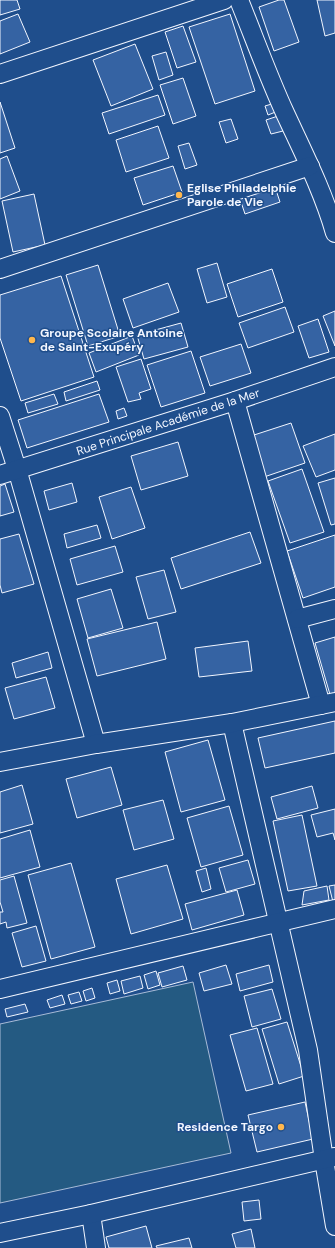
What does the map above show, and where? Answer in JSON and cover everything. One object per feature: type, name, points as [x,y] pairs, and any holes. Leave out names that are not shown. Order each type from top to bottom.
[{"type":"street","points":[[0,74],[224,0]]},
{"type":"street","points":[[239,0],[284,111],[310,166],[330,214],[335,233]]},
{"type":"street","points":[[0,269],[310,166]]},
{"type":"street","name":"Rue Principale Académie de la Mer","points":[[8,472],[235,401],[335,367]]},
{"type":"street","points":[[0,762],[96,744],[232,723],[328,703],[296,619],[235,401]]},
{"type":"street","points":[[0,416],[8,472],[96,744]]},
{"type":"street","points":[[296,619],[335,609]]},
{"type":"street","points":[[232,723],[308,1050],[329,1158],[335,1226]]},
{"type":"street","points":[[0,989],[335,909]]},
{"type":"street","points":[[0,1233],[91,1214],[329,1158]]},
{"type":"street","points":[[91,1214],[96,1248]]},
{"type":"shaded area","points":[[193,982],[231,1153],[0,1203],[0,1024]]},
{"type":"building","points":[[0,0],[17,0],[20,9],[0,15]]},
{"type":"building","points":[[279,0],[284,0],[299,42],[274,51],[259,7]]},
{"type":"building","points":[[317,0],[335,0],[335,33],[325,36]]},
{"type":"building","points":[[18,14],[30,42],[0,54],[0,21]]},
{"type":"building","points":[[230,14],[255,91],[215,104],[189,27]]},
{"type":"building","points":[[183,26],[196,62],[177,68],[165,32]]},
{"type":"building","points":[[135,44],[153,89],[111,106],[93,60]]},
{"type":"building","points":[[166,52],[173,75],[159,80],[152,56]]},
{"type":"building","points":[[183,78],[196,116],[173,124],[160,85]]},
{"type":"building","points":[[158,95],[165,115],[109,134],[102,113]]},
{"type":"building","points":[[0,102],[15,148],[0,153]]},
{"type":"building","points":[[275,103],[278,111],[268,115],[265,106]]},
{"type":"building","points":[[278,116],[283,131],[271,134],[266,120]]},
{"type":"building","points":[[231,119],[238,139],[226,143],[219,122]]},
{"type":"building","points":[[158,126],[169,158],[126,172],[116,140]]},
{"type":"building","points":[[189,143],[197,165],[185,169],[178,146]]},
{"type":"building","points":[[7,156],[20,191],[0,199],[0,159]]},
{"type":"building","points":[[173,166],[182,192],[143,205],[134,178]]},
{"type":"building","points":[[275,187],[280,202],[245,214],[240,199]]},
{"type":"building","points":[[34,194],[45,245],[13,252],[2,201]]},
{"type":"building","points":[[217,263],[227,297],[207,303],[197,269]]},
{"type":"building","points":[[98,265],[120,336],[88,346],[66,275]]},
{"type":"building","points":[[272,269],[283,302],[238,317],[227,284]]},
{"type":"building","points":[[61,276],[94,377],[21,401],[0,338],[0,295]]},
{"type":"building","points":[[168,283],[179,312],[133,328],[123,299]]},
{"type":"building","points":[[285,307],[294,332],[248,348],[239,323]]},
{"type":"building","points":[[335,311],[335,346],[323,316]]},
{"type":"building","points":[[318,319],[329,352],[309,358],[298,326]]},
{"type":"building","points":[[181,323],[188,347],[144,359],[137,335]]},
{"type":"building","points":[[132,336],[139,355],[96,372],[89,353]]},
{"type":"building","points":[[241,344],[251,373],[210,386],[200,357]]},
{"type":"building","points":[[191,351],[205,393],[161,407],[147,365]]},
{"type":"building","points":[[141,359],[151,389],[139,393],[141,399],[128,402],[116,367]]},
{"type":"building","points":[[97,381],[100,390],[66,401],[64,392]]},
{"type":"building","points":[[54,394],[58,404],[28,413],[25,403]]},
{"type":"building","points":[[99,394],[109,422],[27,448],[18,420]]},
{"type":"building","points":[[124,408],[127,416],[118,419],[116,411]]},
{"type":"building","points":[[291,423],[305,463],[264,477],[251,436]]},
{"type":"building","points":[[335,434],[335,470],[316,477],[303,446]]},
{"type":"building","points":[[178,442],[188,476],[141,490],[131,456]]},
{"type":"building","points":[[302,469],[324,532],[290,543],[268,481]]},
{"type":"building","points":[[335,478],[335,524],[331,525],[318,483]]},
{"type":"building","points":[[72,483],[77,502],[49,510],[44,491]]},
{"type":"building","points":[[5,484],[14,512],[0,516],[0,486]]},
{"type":"building","points":[[131,487],[145,528],[112,539],[99,497]]},
{"type":"building","points":[[97,525],[101,538],[67,548],[64,534]]},
{"type":"building","points":[[250,532],[261,563],[181,589],[171,558]]},
{"type":"building","points":[[19,534],[34,584],[2,593],[0,585],[0,539]]},
{"type":"building","points":[[335,535],[335,587],[303,598],[287,551]]},
{"type":"building","points":[[115,546],[123,572],[77,585],[70,559]]},
{"type":"building","points":[[164,570],[176,612],[148,619],[136,577]]},
{"type":"building","points":[[111,589],[123,628],[88,638],[77,599]]},
{"type":"building","points":[[157,622],[166,659],[97,676],[87,639]]},
{"type":"building","points":[[335,637],[335,697],[331,698],[315,643]]},
{"type":"building","points":[[248,641],[252,671],[199,677],[195,648]]},
{"type":"building","points":[[48,652],[52,668],[16,678],[12,663]]},
{"type":"building","points":[[46,677],[55,708],[14,719],[5,688]]},
{"type":"building","points":[[335,721],[335,753],[265,768],[258,738]]},
{"type":"building","points":[[208,740],[225,800],[181,812],[165,752]]},
{"type":"building","points":[[111,767],[122,805],[77,818],[66,779]]},
{"type":"building","points":[[22,785],[33,824],[0,833],[0,792]]},
{"type":"building","points":[[312,786],[318,808],[277,819],[271,797]]},
{"type":"building","points":[[163,800],[174,839],[134,850],[123,810]]},
{"type":"building","points":[[229,806],[243,855],[201,867],[187,818]]},
{"type":"building","points":[[335,809],[335,840],[333,833],[317,837],[311,815]]},
{"type":"building","points":[[302,815],[317,886],[288,891],[273,821]]},
{"type":"building","points":[[30,830],[40,867],[0,878],[0,839]]},
{"type":"building","points":[[248,860],[255,884],[226,892],[219,868]]},
{"type":"building","points":[[71,863],[95,947],[51,959],[28,875]]},
{"type":"building","points":[[167,865],[183,919],[131,934],[116,879]]},
{"type":"building","points":[[206,868],[211,889],[202,892],[196,871]]},
{"type":"building","points":[[14,876],[27,923],[7,928],[6,922],[0,924],[0,912],[3,912],[0,902],[0,880]]},
{"type":"building","points":[[335,885],[335,902],[333,902],[329,886]]},
{"type":"building","points":[[327,886],[329,900],[302,905],[304,891]]},
{"type":"building","points":[[237,890],[244,915],[192,930],[185,904]]},
{"type":"building","points":[[36,926],[46,961],[22,967],[12,933]]},
{"type":"building","points":[[226,965],[232,984],[204,991],[199,973]]},
{"type":"building","points":[[269,965],[273,982],[240,991],[236,974]]},
{"type":"building","points":[[183,966],[187,980],[162,987],[158,973]]},
{"type":"building","points":[[156,971],[160,985],[148,989],[144,975]]},
{"type":"building","points":[[140,976],[143,988],[124,994],[121,981]]},
{"type":"building","points":[[117,980],[120,991],[110,994],[107,983]]},
{"type":"building","points":[[92,988],[95,998],[86,1001],[83,991]]},
{"type":"building","points":[[272,989],[281,1019],[252,1027],[244,996]]},
{"type":"building","points":[[79,992],[82,1001],[71,1004],[68,995]]},
{"type":"building","points":[[62,995],[65,1004],[50,1008],[47,1000]]},
{"type":"building","points":[[25,1004],[28,1012],[7,1017],[5,1009]]},
{"type":"building","points":[[287,1022],[304,1076],[279,1084],[262,1029]]},
{"type":"building","points":[[257,1028],[273,1084],[246,1091],[230,1035]]},
{"type":"building","name":"Residence Targo","points":[[305,1102],[313,1139],[257,1152],[248,1115]]},
{"type":"building","points":[[259,1200],[261,1219],[244,1221],[242,1202]]},
{"type":"building","points":[[146,1226],[152,1248],[109,1248],[106,1237]]},
{"type":"building","points":[[251,1229],[255,1248],[236,1248],[232,1234]]},
{"type":"building","points":[[189,1238],[192,1248],[157,1248],[156,1246]]},
{"type":"place","name":"Eglise Philadelphie Parole de Vie","points":[[179,195]]},
{"type":"place","name":"Groupe Scolaire Antoine de Saint-Exupéry","points":[[32,340]]},
{"type":"place","name":"Residence Targo","points":[[281,1127]]}]
